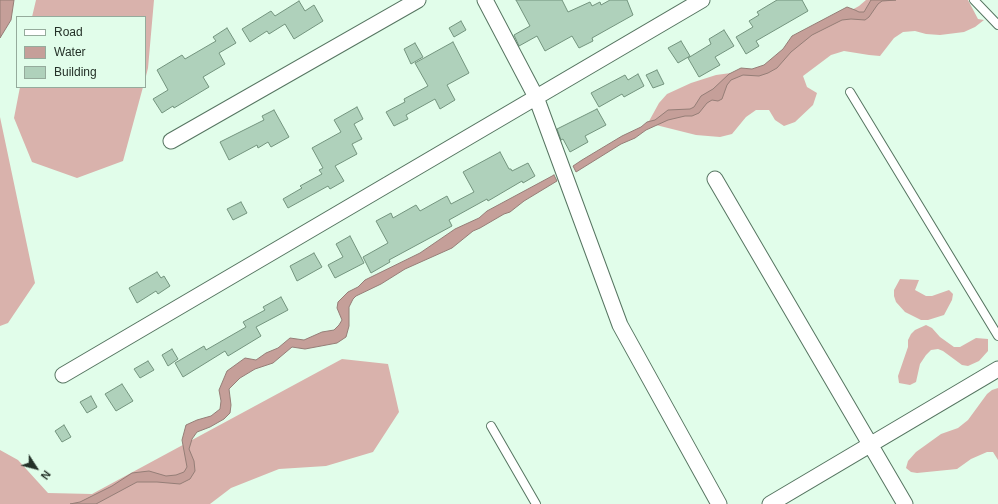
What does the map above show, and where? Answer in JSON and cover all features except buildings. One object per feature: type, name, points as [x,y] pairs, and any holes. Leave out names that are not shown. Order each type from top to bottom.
[{"type":"street","points":[[171,141],[418,0]]},
{"type":"street","points":[[485,0],[536,97],[620,325],[719,504]]},
{"type":"street","points":[[63,375],[702,0]]},
{"type":"street","points":[[715,179],[905,504]]},
{"type":"street","points":[[770,504],[998,369]]},
{"type":"lane","points":[[974,0],[998,25]]},
{"type":"lane","points":[[850,92],[998,336]]},
{"type":"lane","points":[[491,426],[536,504]]},
{"type":"shaded area","points":[[36,0],[154,0],[146,76],[146,16],[32,16]]},
{"type":"shaded area","points":[[866,0],[968,0],[978,19],[984,20],[975,27],[964,32],[940,35],[926,34],[915,31],[903,32],[894,38],[880,56],[844,51],[831,55],[803,76],[807,87],[817,93],[813,105],[795,122],[784,126],[775,120],[769,110],[756,110],[746,117],[732,134],[720,137],[696,135],[648,123],[659,103],[667,94],[691,83],[716,75],[753,70],[766,66],[805,36],[859,6]]},
{"type":"shaded area","points":[[20,88],[143,88],[123,161],[77,178],[32,162],[14,118]]},
{"type":"shaded area","points":[[0,117],[35,283],[8,323],[0,326]]},
{"type":"shaded area","points":[[900,279],[919,280],[915,290],[926,296],[932,296],[949,290],[953,294],[952,300],[944,315],[928,320],[921,320],[905,312],[896,302],[894,296],[894,290]]},
{"type":"shaded area","points":[[926,325],[932,328],[940,337],[954,347],[960,347],[976,338],[988,339],[988,351],[979,361],[968,366],[962,365],[943,351],[938,349],[931,350],[920,364],[916,382],[910,385],[899,383],[898,376],[908,347],[908,340],[915,330]]},
{"type":"shaded area","points":[[342,359],[388,364],[399,412],[373,452],[326,466],[279,469],[231,488],[210,504],[0,504],[0,450],[18,460],[48,493],[92,494]]},
{"type":"shaded area","points":[[998,388],[998,460],[993,452],[987,452],[971,459],[957,469],[917,473],[911,472],[906,468],[908,461],[916,452],[941,434],[958,428],[968,420],[987,394]]},
{"type":"water","points":[[0,0],[14,0],[11,20],[0,38]]},
{"type":"water","points":[[871,0],[896,0],[882,1],[865,20],[842,20],[812,35],[791,52],[777,68],[759,76],[743,75],[731,80],[727,85],[722,99],[718,101],[712,100],[707,103],[699,113],[692,116],[668,120],[646,130],[635,138],[621,144],[576,172],[573,166],[622,136],[641,127],[647,122],[655,120],[668,110],[690,109],[694,107],[701,96],[713,89],[729,74],[741,68],[752,69],[764,65],[783,49],[792,36],[847,7],[859,12],[864,12]]},
{"type":"water","points":[[554,175],[557,181],[524,201],[510,212],[473,231],[452,248],[405,269],[381,284],[356,296],[349,307],[349,326],[346,337],[337,343],[305,349],[292,347],[273,363],[255,369],[240,378],[229,389],[231,405],[230,413],[224,419],[197,432],[192,439],[189,449],[194,461],[195,471],[190,479],[180,484],[137,482],[96,504],[70,504],[80,502],[112,486],[132,473],[149,471],[166,476],[184,472],[187,467],[182,440],[186,425],[211,416],[220,409],[221,401],[219,390],[227,371],[245,358],[256,360],[266,353],[278,348],[290,338],[304,340],[322,332],[334,330],[342,320],[337,308],[338,302],[348,292],[358,287],[365,280],[420,253],[455,229],[479,218],[487,211]]}]
